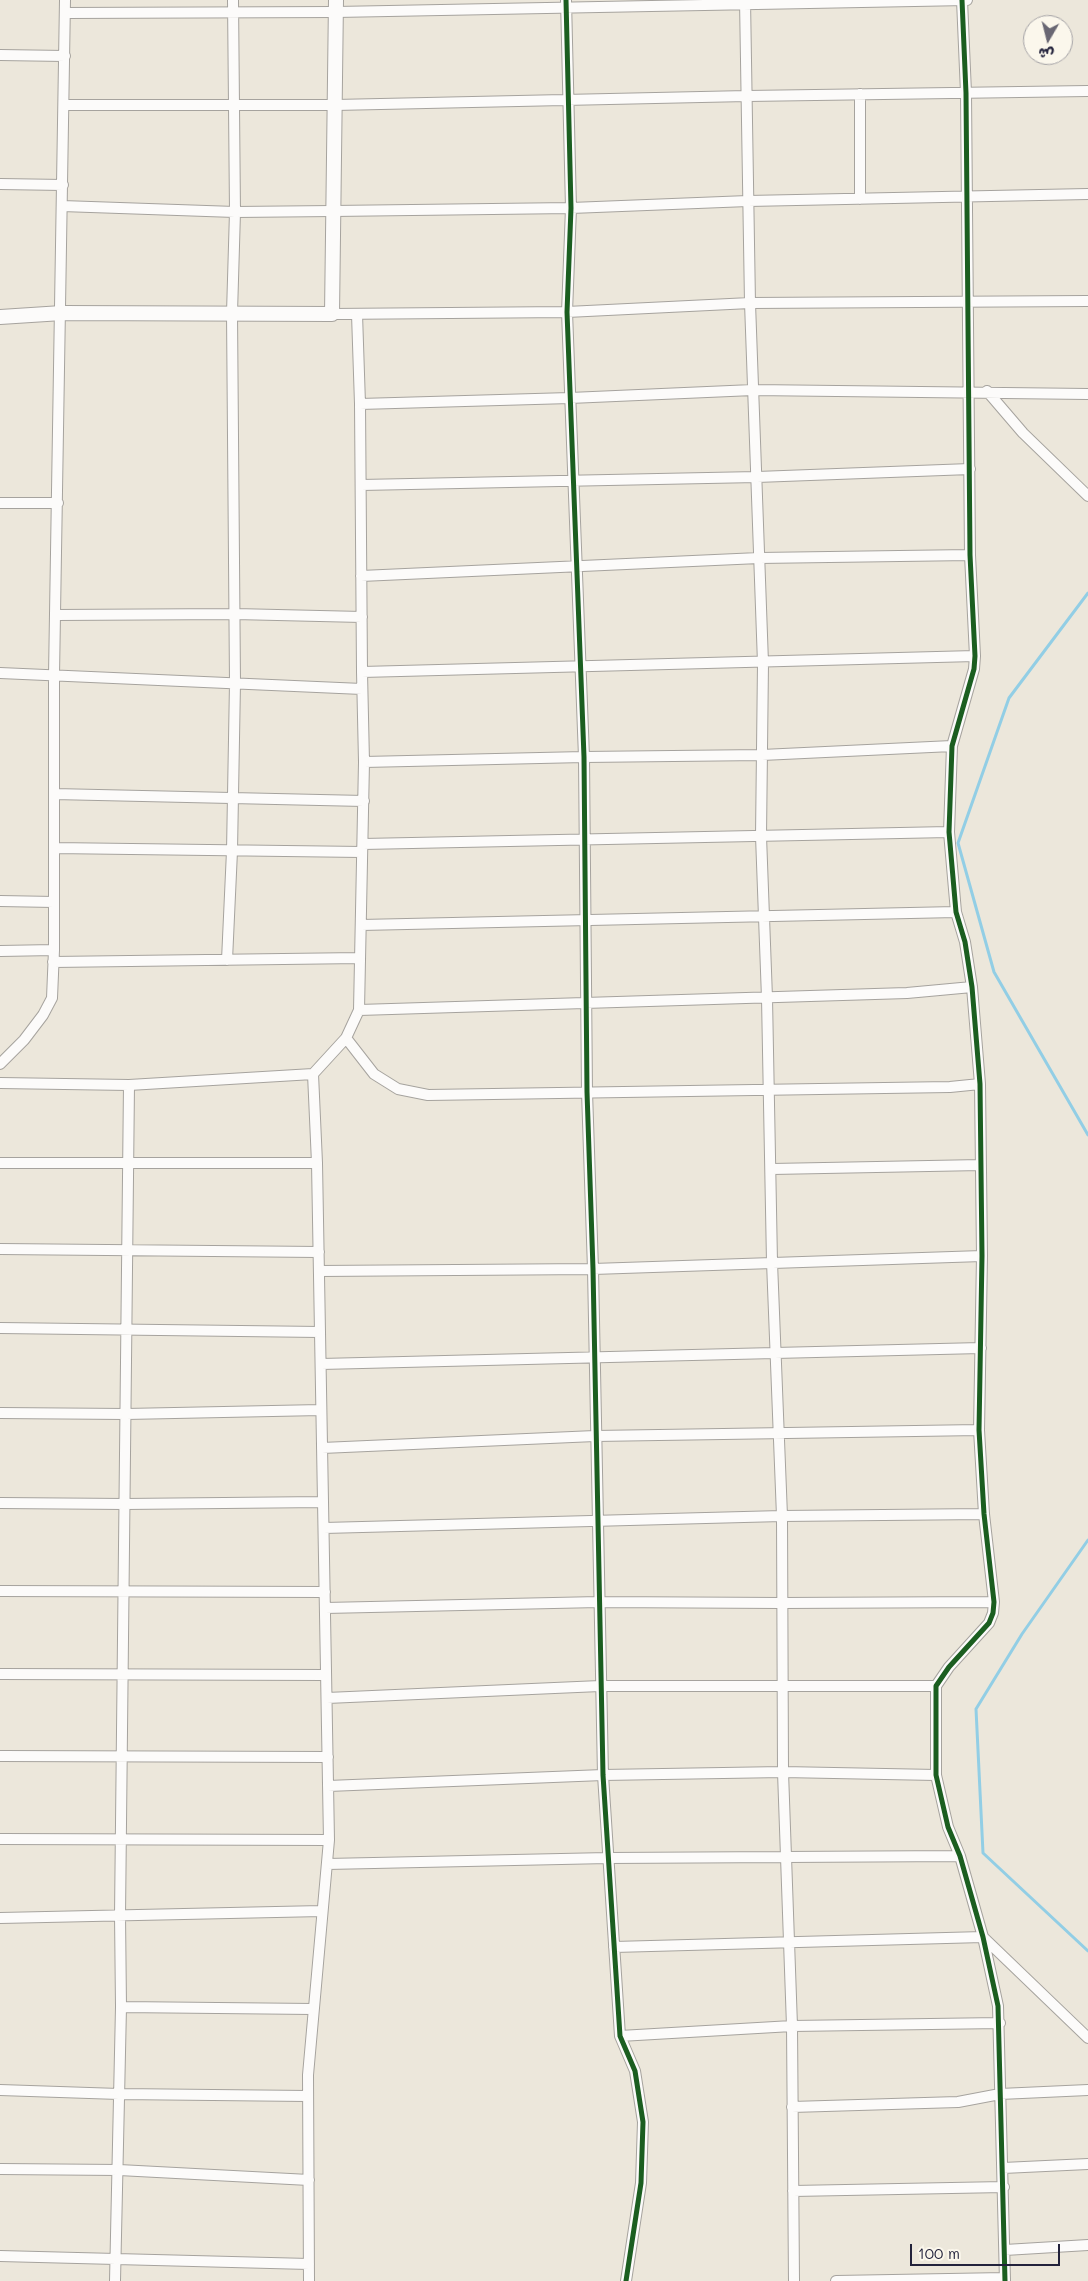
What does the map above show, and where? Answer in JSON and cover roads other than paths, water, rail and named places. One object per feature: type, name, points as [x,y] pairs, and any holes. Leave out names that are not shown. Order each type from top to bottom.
[{"type":"street","points":[[0,1064],[24,1040],[43,1015],[52,998],[54,950],[54,675],[62,313],[65,0]]},
{"type":"street","points":[[227,960],[232,851],[235,683],[232,313],[235,212],[233,0]]},
{"type":"street","points":[[836,2281],[1005,2280],[1000,2023],[983,1937],[960,1856],[948,1827],[936,1775],[936,1686],[949,1666],[989,1623],[993,1614],[994,1602],[984,1514],[979,1430],[982,1256],[980,1084],[972,987],[965,942],[956,912],[949,832],[952,746],[974,669],[970,555],[966,93],[962,0]]},
{"type":"street","points":[[65,13],[233,12],[336,6],[968,0]]},
{"type":"street","points":[[745,2],[750,303],[763,663],[761,836],[768,998],[772,1262],[782,1516],[783,1772],[792,2026],[794,2281]]},
{"type":"street","points":[[566,4],[572,208],[567,312],[584,757],[586,1092],[593,1269],[603,1774],[620,2036],[635,2071],[643,2122],[641,2183],[626,2281]]},
{"type":"street","points":[[332,314],[336,6]]},
{"type":"street","points":[[0,56],[65,56]]},
{"type":"street","points":[[65,105],[335,105],[1088,91]]},
{"type":"street","points":[[860,94],[860,199]]},
{"type":"street","points":[[0,184],[63,185]]},
{"type":"street","points":[[62,206],[235,212],[333,212],[572,208],[1088,194]]},
{"type":"street","points":[[0,317],[62,313],[357,314],[567,312],[750,303],[1088,301]]},
{"type":"street","points":[[0,1083],[129,1085],[313,1074],[346,1038],[359,1010],[364,762],[360,404],[357,314]]},
{"type":"street","points":[[360,404],[753,390],[969,391],[1088,394]]},
{"type":"street","points":[[987,392],[1023,434],[1088,496]]},
{"type":"street","points":[[361,485],[757,477],[970,469]]},
{"type":"street","points":[[0,503],[58,503]]},
{"type":"street","points":[[361,576],[759,558],[970,555]]},
{"type":"street","points":[[56,615],[235,614],[362,617]]},
{"type":"street","points":[[362,672],[974,656]]},
{"type":"street","points":[[0,673],[362,689]]},
{"type":"street","points":[[364,762],[762,755],[952,746]]},
{"type":"street","points":[[54,794],[364,801]]},
{"type":"street","points":[[54,848],[232,851],[584,839],[949,832]]},
{"type":"street","points":[[0,901],[54,902]]},
{"type":"street","points":[[361,925],[584,922],[956,912]]},
{"type":"street","points":[[0,951],[54,950]]},
{"type":"street","points":[[53,962],[360,958]]},
{"type":"street","points":[[359,1010],[907,993],[972,987]]},
{"type":"street","points":[[346,1038],[374,1074],[398,1089],[428,1095],[950,1087],[980,1084]]},
{"type":"street","points":[[309,2281],[307,2096],[329,1840],[319,1252],[313,1074]]},
{"type":"street","points":[[115,2281],[119,2170],[121,2007],[122,1675],[129,1085]]},
{"type":"street","points":[[0,1162],[317,1163]]},
{"type":"street","points":[[772,1169],[981,1166]]},
{"type":"street","points":[[0,1249],[319,1252]]},
{"type":"street","points":[[319,1271],[593,1269],[982,1256]]},
{"type":"street","points":[[0,1328],[320,1332]]},
{"type":"street","points":[[321,1364],[981,1348]]},
{"type":"street","points":[[0,1413],[126,1414],[321,1410]]},
{"type":"street","points":[[322,1448],[595,1436],[979,1430]]},
{"type":"street","points":[[0,1503],[323,1502]]},
{"type":"street","points":[[324,1528],[782,1516],[984,1514]]},
{"type":"street","points":[[0,1591],[325,1592]]},
{"type":"street","points":[[326,1608],[599,1602],[782,1604],[994,1602]]},
{"type":"street","points":[[0,1674],[326,1675]]},
{"type":"street","points":[[327,1698],[600,1686],[936,1686]]},
{"type":"street","points":[[0,1756],[122,1758],[328,1757]]},
{"type":"street","points":[[328,1786],[603,1774],[783,1772],[936,1775]]},
{"type":"street","points":[[0,1839],[329,1840]]},
{"type":"street","points":[[327,1864],[608,1858],[960,1856]]},
{"type":"street","points":[[0,1918],[322,1911]]},
{"type":"street","points":[[614,1947],[983,1937],[1088,2038]]},
{"type":"street","points":[[121,2007],[313,2009]]},
{"type":"street","points":[[620,2036],[792,2026],[1000,2023]]},
{"type":"street","points":[[0,2090],[119,2094],[307,2096]]},
{"type":"street","points":[[792,2106],[958,2102],[1000,2094],[1088,2090]]},
{"type":"street","points":[[1003,2168],[1088,2164]]},
{"type":"street","points":[[0,2169],[119,2170],[309,2180]]},
{"type":"street","points":[[793,2192],[1004,2187]]},
{"type":"street","points":[[1005,2250],[1088,2245]]},
{"type":"street","points":[[0,2256],[309,2264]]},
{"type":"waterway","points":[[1088,593],[1009,698],[958,843],[994,972],[1088,1135]]},
{"type":"waterway","points":[[1088,1540],[1022,1634],[976,1709],[983,1853],[1088,1951]]}]
